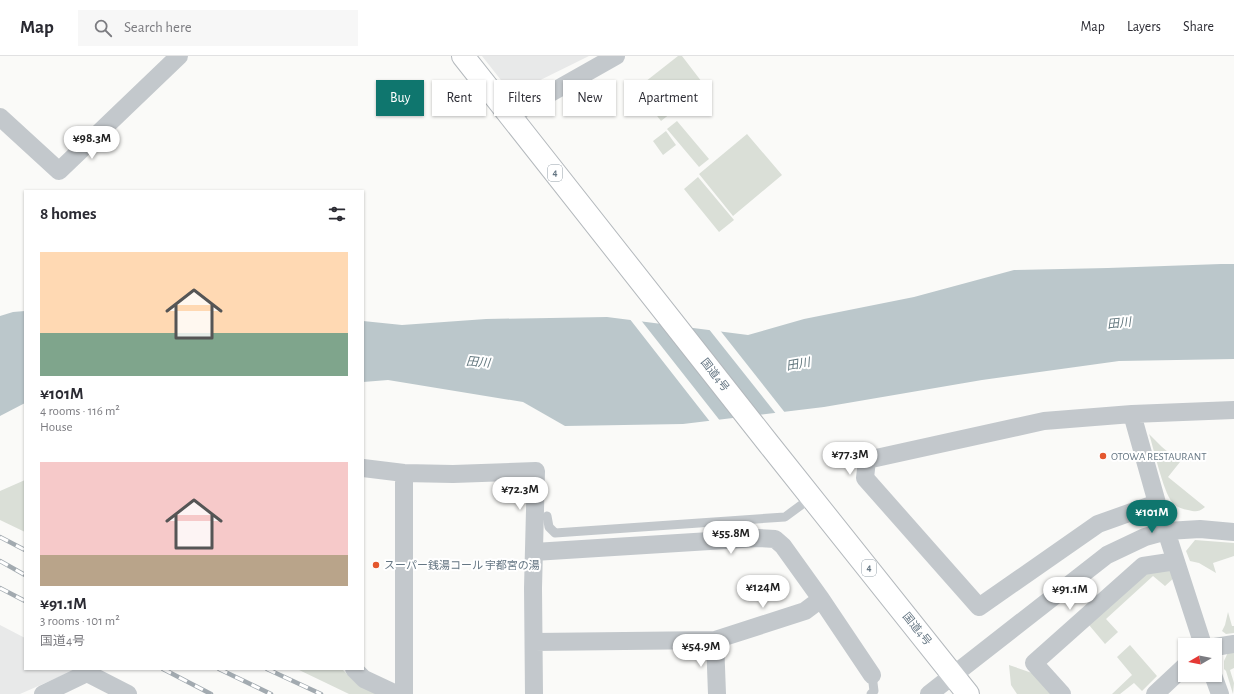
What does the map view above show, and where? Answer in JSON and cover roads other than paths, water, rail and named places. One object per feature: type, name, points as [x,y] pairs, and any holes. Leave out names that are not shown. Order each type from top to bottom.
[{"type":"highway","name":"国道4号","points":[[464,56],[494,95]]},
{"type":"highway","name":"国道4号","points":[[510,116],[968,694]]},
{"type":"street","points":[[0,117],[59,171],[179,56]]},
{"type":"street","points":[[555,91],[616,56]]},
{"type":"street","points":[[1157,503],[1098,524],[979,607],[865,478],[867,460],[1044,421],[1132,414],[1234,410]]},
{"type":"street","points":[[1132,414],[1157,503],[1201,638]]},
{"type":"street","points":[[364,468],[404,473],[453,474],[536,471],[533,588],[534,694]]},
{"type":"street","points":[[404,473],[404,694]]},
{"type":"street","points":[[929,694],[1107,555],[1145,537],[1167,531],[1200,529],[1234,532]]},
{"type":"street","points":[[534,552],[721,531],[758,538],[775,539],[783,546],[821,599],[872,675]]},
{"type":"street","points":[[1062,694],[1034,663],[1143,566],[1176,561]]},
{"type":"street","points":[[534,642],[715,640],[805,611],[821,599]]},
{"type":"street","points":[[715,640],[717,694]]},
{"type":"street","points":[[1222,646],[1234,644]]},
{"type":"street","points":[[355,670],[364,679],[396,694]]},
{"type":"street","points":[[43,694],[66,689],[87,673],[128,694]]},
{"type":"street","points":[[1155,694],[1178,673]]},
{"type":"street","points":[[1216,682],[1220,694]]},
{"type":"lane","points":[[548,516],[549,527],[555,533],[721,531],[785,516],[812,497]]},
{"type":"lane","points":[[870,694],[874,690],[872,675]]},
{"type":"water","name":"田川","points":[[1234,264],[1234,359],[1119,361],[982,380],[824,407],[683,424],[565,426],[523,402],[388,380],[364,382],[364,321],[402,325],[486,319],[607,317],[748,335],[804,319],[914,297],[1014,270]]},
{"type":"water","points":[[24,311],[24,404],[0,416],[0,316],[13,312]]},
{"type":"railway","points":[[0,537],[24,549]]},
{"type":"railway","points":[[0,561],[24,574]]},
{"type":"railway","points":[[0,588],[24,600]]},
{"type":"railway","points":[[165,670],[211,694]]},
{"type":"railway","points":[[221,670],[271,694]]},
{"type":"railway","points":[[269,670],[321,694]]},
{"type":"place","name":"OTOWA RESTAURANT","points":[[1103,456]]},
{"type":"place","name":"スーパー銭湯コール 宇都宮の湯","points":[[376,565]]}]
